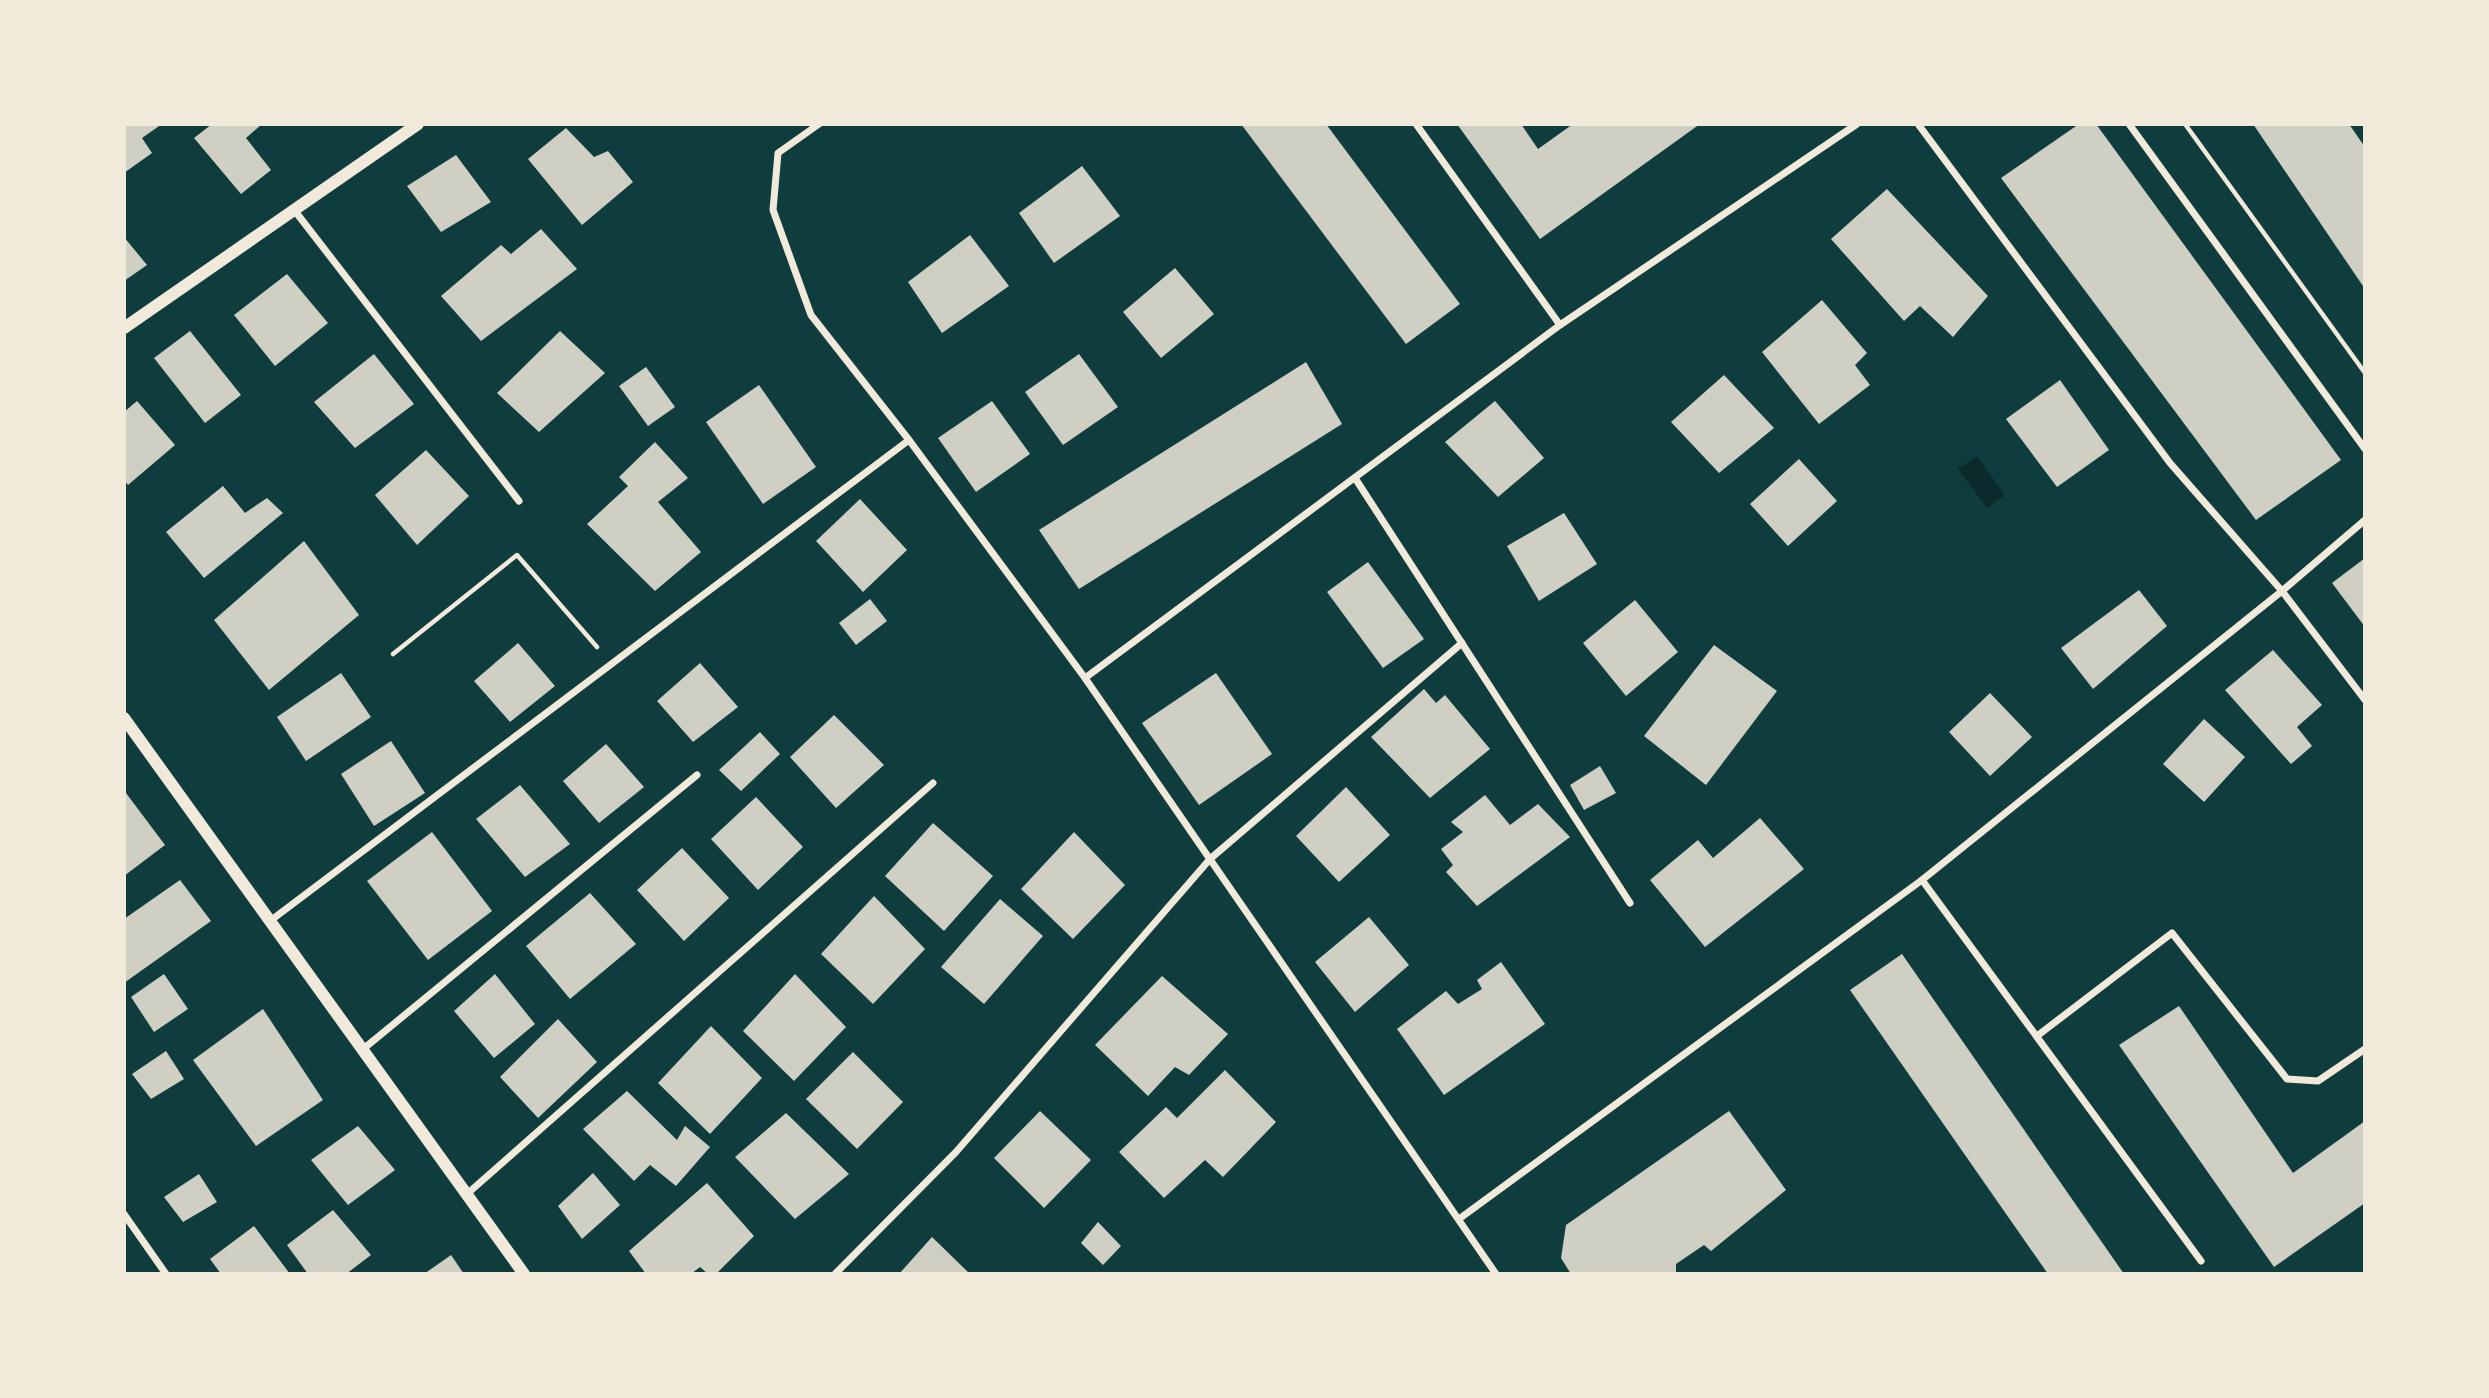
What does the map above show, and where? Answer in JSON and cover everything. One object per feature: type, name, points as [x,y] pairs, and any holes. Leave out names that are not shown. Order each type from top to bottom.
[{"type":"street","points":[[124,328],[418,124]]},
{"type":"street","points":[[819,124],[778,153],[773,210],[811,315],[909,440],[1085,678],[1496,1274]]},
{"type":"street","points":[[1416,124],[1560,325]]},
{"type":"street","points":[[1085,678],[1560,325],[1857,124]]},
{"type":"street","points":[[1918,124],[2170,463],[2282,591],[2365,700]]},
{"type":"street","points":[[2129,124],[2365,449]]},
{"type":"street","points":[[295,211],[519,501]]},
{"type":"street","points":[[270,922],[909,440]]},
{"type":"street","points":[[1355,478],[1630,903]]},
{"type":"street","points":[[1459,1219],[1922,880],[2282,591],[2365,520]]},
{"type":"street","points":[[835,1274],[956,1152],[1210,859],[1462,643]]},
{"type":"street","points":[[124,718],[524,1274]]},
{"type":"street","points":[[362,1050],[697,775]]},
{"type":"street","points":[[467,1194],[933,783]]},
{"type":"street","points":[[1922,880],[2201,1261]]},
{"type":"street","points":[[2036,1036],[2172,933],[2287,1079],[2318,1082],[2365,1049]]},
{"type":"street","points":[[124,1214],[166,1274]]},
{"type":"path","points":[[2185,124],[2365,373]]},
{"type":"path","points":[[393,654],[517,555],[611,664]]},
{"type":"water","points":[[1977,456],[2005,495],[1987,508],[1958,469]]},
{"type":"building","points":[[124,124],[162,124],[142,138],[152,153],[124,173]]},
{"type":"building","points":[[212,124],[262,124],[246,138],[271,170],[241,194],[194,138]]},
{"type":"building","points":[[1241,124],[1326,124],[1460,304],[1406,344]]},
{"type":"building","points":[[1457,124],[1521,124],[1538,149],[1573,124],[1700,124],[1540,239]]},
{"type":"building","points":[[2079,124],[2096,124],[2341,460],[2256,520],[2001,178]]},
{"type":"building","points":[[2253,124],[2349,124],[2365,147],[2365,289]]},
{"type":"building","points":[[566,128],[594,157],[608,151],[633,182],[582,225],[528,159]]},
{"type":"building","points":[[456,155],[491,202],[441,232],[407,186]]},
{"type":"building","points":[[1082,166],[1120,216],[1054,263],[1019,213]]},
{"type":"building","points":[[1887,189],[1988,296],[1953,337],[1920,306],[1904,321],[1831,239]]},
{"type":"building","points":[[541,229],[577,269],[481,341],[441,296],[501,245],[511,254]]},
{"type":"building","points":[[970,235],[1009,286],[942,333],[908,282]]},
{"type":"building","points":[[124,237],[147,265],[124,281]]},
{"type":"building","points":[[1175,268],[1214,314],[1161,358],[1123,312]]},
{"type":"building","points":[[287,274],[328,323],[275,366],[234,315]]},
{"type":"building","points":[[1822,300],[1867,353],[1855,365],[1870,385],[1819,424],[1762,352]]},
{"type":"building","points":[[190,331],[241,395],[205,423],[154,358]]},
{"type":"building","points":[[560,331],[605,373],[539,432],[497,393]]},
{"type":"building","points":[[374,354],[414,404],[355,448],[314,402]]},
{"type":"building","points":[[1079,354],[1118,407],[1063,445],[1025,392]]},
{"type":"building","points":[[1306,362],[1342,424],[1079,589],[1039,530]]},
{"type":"building","points":[[646,367],[675,407],[648,426],[619,386]]},
{"type":"building","points":[[1724,375],[1774,428],[1719,473],[1671,422]]},
{"type":"building","points":[[2060,380],[2109,450],[2057,487],[2006,419]]},
{"type":"building","points":[[759,385],[816,467],[763,504],[706,422]]},
{"type":"building","points":[[137,401],[175,445],[128,485],[124,480],[124,412]]},
{"type":"building","points":[[992,401],[1030,454],[976,492],[938,438]]},
{"type":"building","points":[[1495,401],[1544,458],[1498,497],[1445,442]]},
{"type":"building","points":[[655,442],[688,478],[658,502],[701,552],[655,591],[587,524],[628,486],[619,477]]},
{"type":"building","points":[[426,450],[469,496],[417,545],[375,495]]},
{"type":"building","points":[[1799,459],[1837,501],[1788,546],[1750,504]]},
{"type":"building","points":[[223,486],[245,513],[267,498],[283,513],[204,578],[166,532]]},
{"type":"building","points":[[860,499],[907,550],[863,592],[816,541]]},
{"type":"building","points":[[1564,513],[1597,564],[1539,601],[1507,546]]},
{"type":"building","points":[[304,541],[359,615],[269,690],[214,620]]},
{"type":"building","points":[[2365,558],[2365,627],[2332,583]]},
{"type":"building","points":[[1368,562],[1424,639],[1383,668],[1327,592]]},
{"type":"building","points":[[2139,590],[2167,626],[2093,689],[2061,648]]},
{"type":"building","points":[[870,599],[887,621],[856,645],[839,623]]},
{"type":"building","points":[[1635,600],[1678,652],[1626,696],[1583,643]]},
{"type":"building","points":[[518,643],[555,686],[510,722],[474,681]]},
{"type":"building","points":[[1714,645],[1777,691],[1706,785],[1644,736]]},
{"type":"building","points":[[2273,650],[2322,705],[2297,727],[2312,746],[2291,764],[2225,690]]},
{"type":"building","points":[[700,663],[738,707],[693,742],[657,701]]},
{"type":"building","points":[[341,673],[371,717],[306,761],[277,717]]},
{"type":"building","points":[[1216,673],[1272,754],[1199,805],[1142,723]]},
{"type":"building","points":[[1424,689],[1436,703],[1445,695],[1490,749],[1430,798],[1371,737]]},
{"type":"building","points":[[1990,693],[2032,737],[1990,776],[1949,732]]},
{"type":"building","points":[[834,715],[884,765],[836,808],[790,757]]},
{"type":"building","points":[[2204,719],[2245,757],[2204,802],[2163,764]]},
{"type":"building","points":[[760,732],[780,754],[741,791],[719,770]]},
{"type":"building","points":[[391,741],[425,793],[374,826],[341,774]]},
{"type":"building","points":[[606,744],[644,787],[599,823],[563,781]]},
{"type":"building","points":[[1600,766],[1616,793],[1584,810],[1570,785]]},
{"type":"building","points":[[520,785],[570,844],[525,877],[476,819]]},
{"type":"building","points":[[1346,787],[1390,835],[1339,882],[1296,836]]},
{"type":"building","points":[[126,793],[165,845],[124,876],[124,794]]},
{"type":"building","points":[[1485,795],[1510,825],[1538,804],[1570,837],[1477,906],[1446,872],[1453,865],[1441,849],[1463,832],[1451,822]]},
{"type":"building","points":[[756,797],[803,847],[758,890],[711,839]]},
{"type":"building","points":[[1760,818],[1804,869],[1705,947],[1650,880],[1698,840],[1713,858]]},
{"type":"building","points":[[933,823],[993,876],[944,931],[885,876]]},
{"type":"building","points":[[432,832],[492,911],[428,960],[367,881]]},
{"type":"building","points":[[1074,832],[1125,885],[1073,939],[1021,889]]},
{"type":"building","points":[[682,848],[729,898],[684,941],[637,890]]},
{"type":"building","points":[[180,880],[211,921],[124,983],[124,919]]},
{"type":"building","points":[[590,893],[636,944],[570,999],[526,946]]},
{"type":"building","points":[[874,896],[925,949],[873,1004],[821,954]]},
{"type":"building","points":[[1000,899],[1043,936],[984,1004],[941,967]]},
{"type":"building","points":[[1369,917],[1409,965],[1355,1012],[1315,962]]},
{"type":"building","points":[[1902,954],[2124,1274],[2048,1274],[1850,990]]},
{"type":"building","points":[[1501,962],[1545,1024],[1444,1095],[1397,1029],[1446,991],[1458,1004],[1482,989],[1477,980]]},
{"type":"building","points":[[164,974],[188,1009],[154,1032],[131,997]]},
{"type":"building","points":[[495,974],[535,1024],[494,1058],[454,1011]]},
{"type":"building","points":[[795,974],[846,1027],[794,1081],[743,1031]]},
{"type":"building","points":[[1162,976],[1228,1034],[1189,1075],[1175,1067],[1148,1096],[1095,1045]]},
{"type":"building","points":[[2179,1006],[2293,1173],[2365,1121],[2365,1203],[2274,1267],[2119,1045]]},
{"type":"building","points":[[263,1009],[323,1100],[256,1146],[193,1060]]},
{"type":"building","points":[[558,1019],[597,1062],[538,1118],[500,1077]]},
{"type":"building","points":[[711,1026],[762,1078],[710,1134],[658,1083]]},
{"type":"building","points":[[166,1051],[184,1079],[151,1099],[132,1074]]},
{"type":"building","points":[[853,1052],[903,1102],[857,1149],[806,1099]]},
{"type":"building","points":[[1225,1070],[1276,1122],[1223,1177],[1205,1160],[1164,1198],[1119,1152],[1166,1107],[1177,1118]]},
{"type":"building","points":[[627,1091],[677,1140],[685,1126],[710,1147],[676,1186],[650,1165],[634,1181],[583,1129]]},
{"type":"building","points":[[1040,1111],[1091,1160],[1044,1208],[994,1158]]},
{"type":"building","points":[[1729,1111],[1786,1190],[1711,1251],[1704,1245],[1676,1264],[1676,1274],[1571,1274],[1561,1258],[1566,1225]]},
{"type":"building","points":[[786,1113],[849,1174],[795,1219],[735,1157]]},
{"type":"building","points":[[358,1126],[395,1170],[348,1205],[311,1160]]},
{"type":"building","points":[[593,1173],[620,1205],[582,1239],[558,1206]]},
{"type":"building","points":[[199,1174],[217,1202],[183,1222],[164,1197]]},
{"type":"building","points":[[707,1183],[754,1236],[716,1274],[708,1274],[700,1267],[691,1274],[646,1274],[629,1251]]},
{"type":"building","points":[[333,1210],[371,1255],[346,1274],[308,1274],[287,1245]]},
{"type":"building","points":[[1098,1222],[1121,1246],[1103,1265],[1081,1243]]},
{"type":"building","points":[[254,1226],[290,1274],[221,1274],[210,1259]]},
{"type":"building","points":[[932,1237],[970,1274],[899,1274]]},
{"type":"building","points":[[451,1255],[464,1274],[424,1274]]}]
